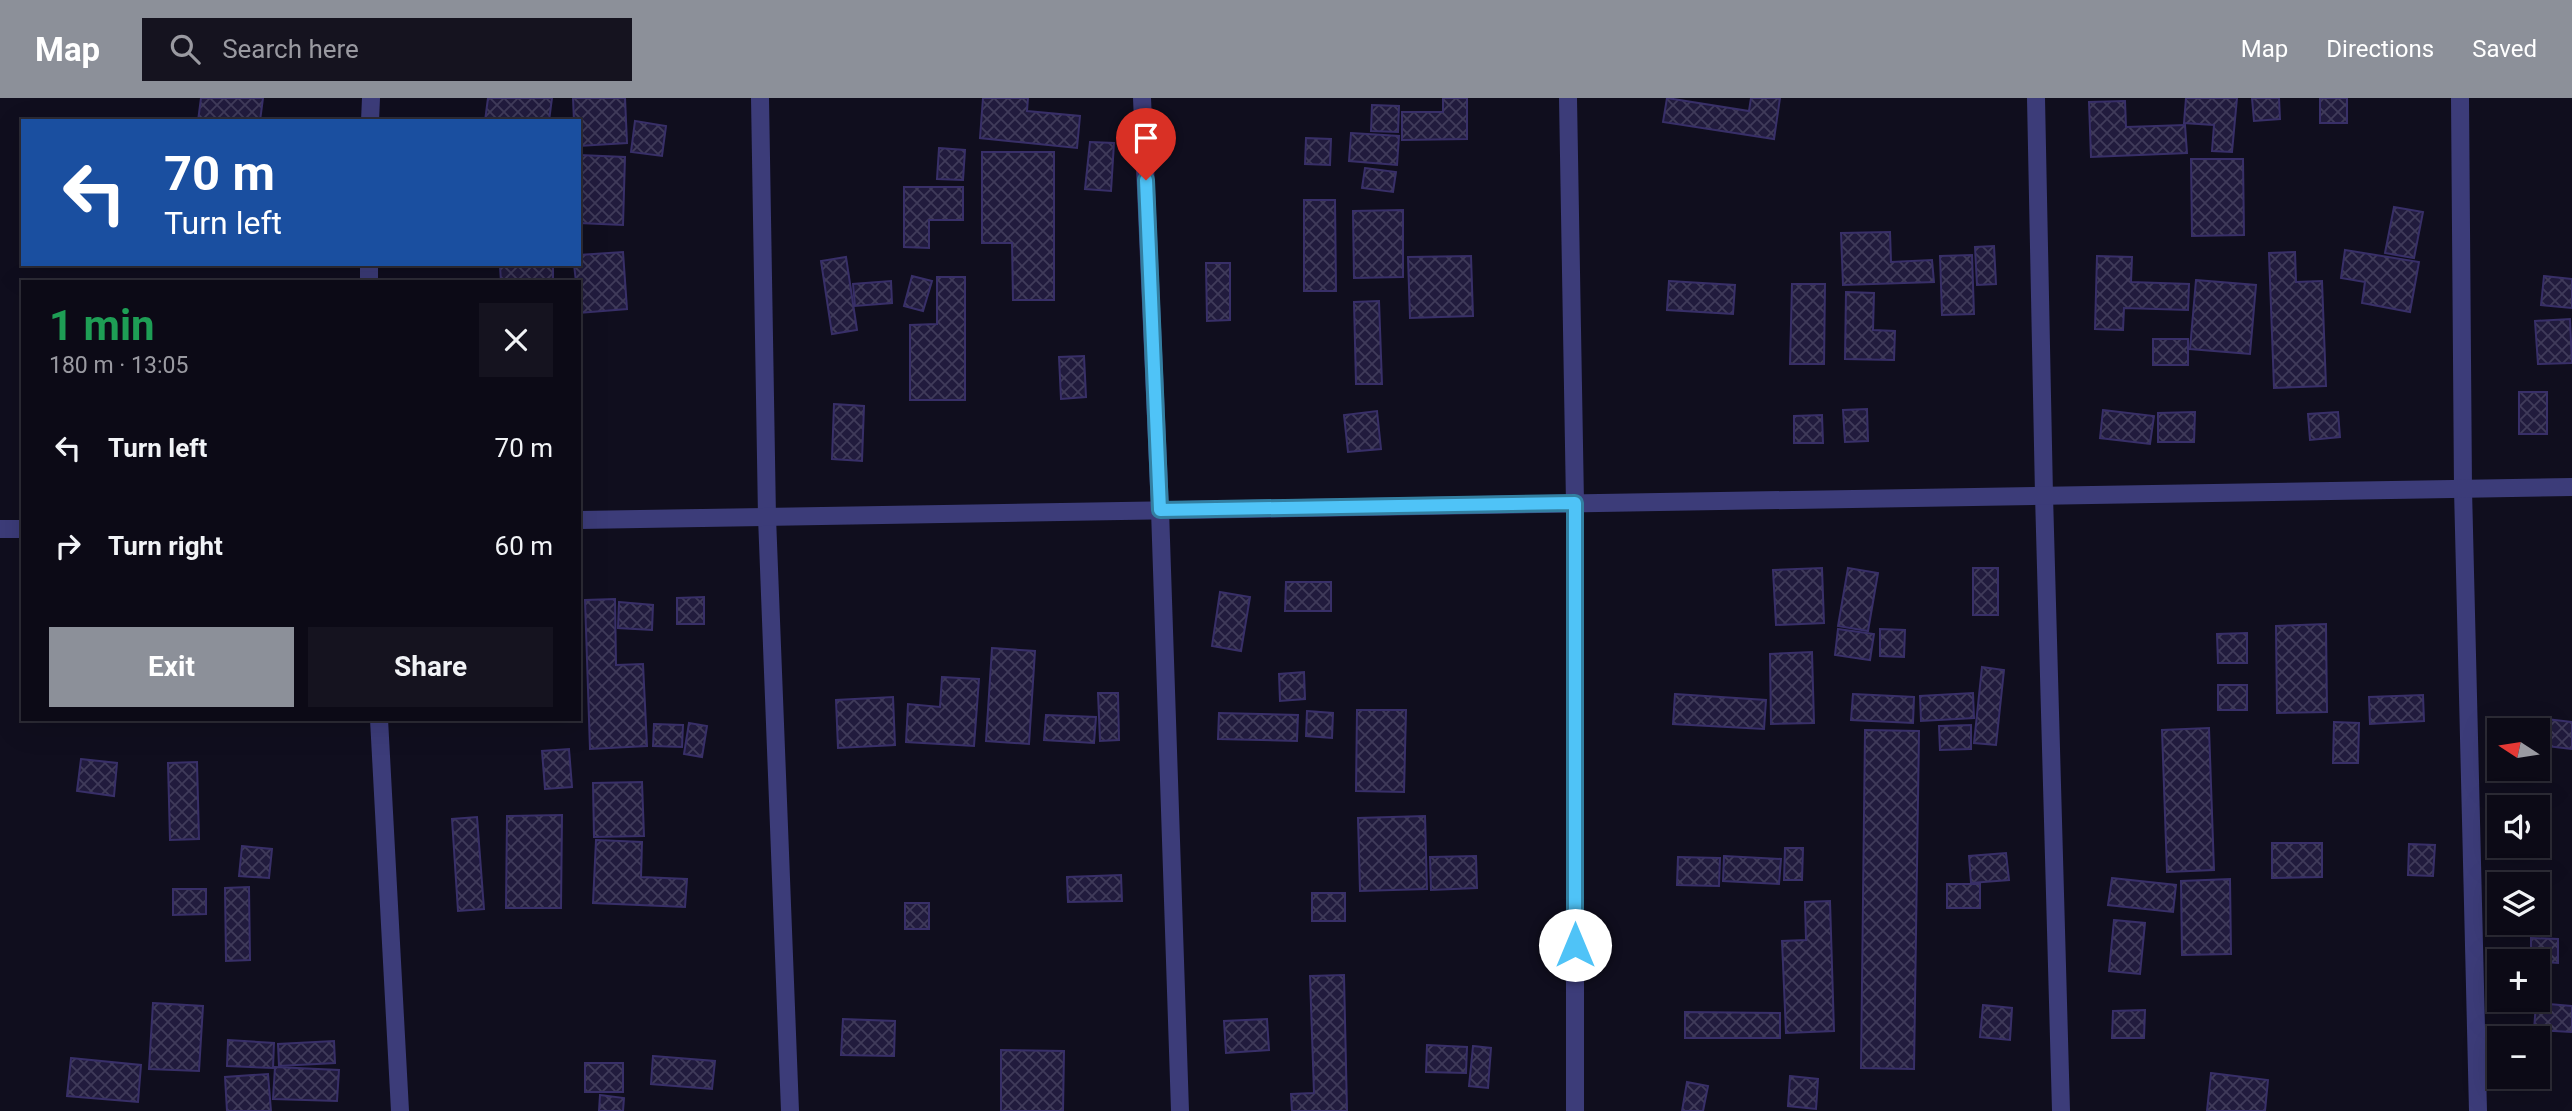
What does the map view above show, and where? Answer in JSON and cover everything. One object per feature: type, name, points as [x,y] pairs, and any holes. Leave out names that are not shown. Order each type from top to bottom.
[{"type":"street","points":[[370,98],[370,119]]},
{"type":"street","points":[[760,98],[766,517],[790,1111]]},
{"type":"street","points":[[1142,98],[1160,510],[1180,1111]]},
{"type":"street","points":[[1568,98],[1575,503],[1574,1111]]},
{"type":"street","points":[[2036,98],[2061,1111]]},
{"type":"street","points":[[2460,98],[2463,489],[2478,1111]]},
{"type":"street","points":[[581,520],[2572,487]]},
{"type":"street","points":[[0,529],[21,529]]},
{"type":"street","points":[[379,721],[400,1111]]},
{"type":"building","points":[[201,98],[263,98],[260,119],[198,119]]},
{"type":"building","points":[[488,98],[552,98],[549,119],[485,119]]},
{"type":"building","points":[[573,98],[625,98],[627,143],[581,146],[581,119],[574,119]]},
{"type":"building","points":[[983,98],[1028,98],[1027,111],[1080,116],[1077,148],[980,138]]},
{"type":"building","points":[[1443,98],[1467,98],[1467,139],[1402,140],[1402,112],[1443,112]]},
{"type":"building","points":[[1667,98],[1749,111],[1751,98],[1780,98],[1774,139],[1663,122]]},
{"type":"building","points":[[2186,98],[2237,98],[2232,152],[2212,151],[2214,125],[2184,123]]},
{"type":"building","points":[[2252,98],[2279,98],[2280,119],[2254,121]]},
{"type":"building","points":[[2320,98],[2347,98],[2347,123],[2320,123]]},
{"type":"building","points":[[2125,101],[2126,127],[2185,125],[2187,153],[2091,157],[2089,102]]},
{"type":"building","points":[[1372,105],[1399,106],[1398,132],[1371,131]]},
{"type":"building","points":[[635,121],[666,126],[662,156],[631,152]]},
{"type":"building","points":[[1351,133],[1399,136],[1397,165],[1349,161]]},
{"type":"building","points":[[1306,138],[1331,139],[1330,165],[1305,164]]},
{"type":"building","points":[[1090,142],[1114,143],[1111,191],[1085,189]]},
{"type":"building","points":[[939,148],[965,150],[963,180],[937,179]]},
{"type":"building","points":[[982,152],[1054,152],[1054,300],[1013,300],[1012,243],[982,243]]},
{"type":"building","points":[[581,155],[625,157],[623,225],[581,223]]},
{"type":"building","points":[[2191,159],[2243,159],[2244,235],[2192,236]]},
{"type":"building","points":[[1365,168],[1396,172],[1393,192],[1362,188]]},
{"type":"building","points":[[904,187],[963,187],[963,220],[929,220],[929,248],[904,247]]},
{"type":"building","points":[[1304,200],[1335,200],[1336,291],[1304,291]]},
{"type":"building","points":[[2394,207],[2423,212],[2414,258],[2385,253]]},
{"type":"building","points":[[1403,210],[1403,277],[1354,278],[1353,211]]},
{"type":"building","points":[[1890,232],[1891,262],[1932,260],[1934,282],[1843,285],[1841,233]]},
{"type":"building","points":[[1994,246],[1996,284],[1977,285],[1975,247]]},
{"type":"building","points":[[2345,250],[2419,262],[2410,312],[2362,303],[2365,282],[2341,278]]},
{"type":"building","points":[[623,252],[627,309],[581,313],[581,280],[576,280],[574,266],[581,266],[581,255]]},
{"type":"building","points":[[2295,252],[2296,282],[2322,281],[2326,386],[2274,388],[2269,253]]},
{"type":"building","points":[[1972,255],[1974,314],[1942,315],[1940,256]]},
{"type":"building","points":[[1471,256],[1473,316],[1410,318],[1408,257]]},
{"type":"building","points":[[2097,256],[2132,257],[2131,282],[2189,284],[2188,310],[2124,308],[2123,330],[2095,329]]},
{"type":"building","points":[[846,257],[857,330],[832,334],[821,261]]},
{"type":"building","points":[[1206,263],[1230,263],[1230,320],[1207,321]]},
{"type":"building","points":[[500,266],[553,266],[553,280],[501,280]]},
{"type":"building","points":[[912,276],[932,281],[923,311],[904,306]]},
{"type":"building","points":[[2544,276],[2572,279],[2572,308],[2541,305]]},
{"type":"building","points":[[937,277],[965,277],[965,400],[910,400],[910,325],[937,324]]},
{"type":"building","points":[[2196,280],[2256,285],[2250,354],[2190,349]]},
{"type":"building","points":[[891,281],[892,303],[855,306],[853,284]]},
{"type":"building","points":[[1669,281],[1735,285],[1733,314],[1667,310]]},
{"type":"building","points":[[1792,284],[1825,284],[1824,364],[1790,364]]},
{"type":"building","points":[[1846,292],[1874,293],[1873,330],[1895,331],[1894,360],[1845,359]]},
{"type":"building","points":[[1379,301],[1382,384],[1356,384],[1354,302]]},
{"type":"building","points":[[2570,319],[2572,363],[2538,364],[2535,321]]},
{"type":"building","points":[[2153,339],[2188,339],[2188,365],[2153,365]]},
{"type":"building","points":[[1084,356],[1086,397],[1061,399],[1059,357]]},
{"type":"building","points":[[2519,392],[2547,392],[2547,434],[2519,434]]},
{"type":"building","points":[[834,404],[864,406],[862,461],[832,459]]},
{"type":"building","points":[[1867,409],[1868,441],[1845,442],[1843,410]]},
{"type":"building","points":[[2103,410],[2154,416],[2150,444],[2100,438]]},
{"type":"building","points":[[1377,411],[1381,449],[1348,452],[1344,415]]},
{"type":"building","points":[[2195,412],[2194,442],[2158,442],[2158,413]]},
{"type":"building","points":[[2338,412],[2340,437],[2310,440],[2308,414]]},
{"type":"building","points":[[1822,415],[1823,443],[1794,443],[1794,416]]},
{"type":"building","points":[[1822,568],[1824,623],[1776,625],[1773,570]]},
{"type":"building","points":[[1848,568],[1878,573],[1868,631],[1838,626]]},
{"type":"building","points":[[1973,568],[1998,568],[1998,615],[1973,615]]},
{"type":"building","points":[[1286,582],[1331,582],[1331,611],[1285,611]]},
{"type":"building","points":[[1220,592],[1250,597],[1241,651],[1212,646]]},
{"type":"building","points":[[704,597],[704,624],[677,624],[677,598]]},
{"type":"building","points":[[615,599],[616,665],[643,664],[647,746],[590,749],[585,600]]},
{"type":"building","points":[[619,602],[653,605],[652,630],[618,628]]},
{"type":"building","points":[[2326,624],[2327,712],[2277,713],[2276,626]]},
{"type":"building","points":[[1838,629],[1874,634],[1870,660],[1835,655]]},
{"type":"building","points":[[1880,629],[1905,630],[1904,657],[1880,656]]},
{"type":"building","points":[[2247,633],[2247,663],[2218,663],[2217,634]]},
{"type":"building","points":[[992,648],[1035,651],[1029,744],[986,741]]},
{"type":"building","points":[[1812,652],[1814,723],[1771,724],[1770,654]]},
{"type":"building","points":[[1982,667],[2004,670],[1996,745],[1974,743]]},
{"type":"building","points":[[1304,672],[1305,699],[1280,701],[1279,674]]},
{"type":"building","points":[[942,677],[979,679],[974,746],[906,742],[908,704],[940,707]]},
{"type":"building","points":[[2218,685],[2247,685],[2247,710],[2218,710]]},
{"type":"building","points":[[1098,693],[1118,693],[1119,740],[1100,741]]},
{"type":"building","points":[[1973,693],[1974,718],[1921,721],[1920,696]]},
{"type":"building","points":[[1675,694],[1766,700],[1764,729],[1673,724]]},
{"type":"building","points":[[1853,694],[1914,697],[1913,723],[1851,720]]},
{"type":"building","points":[[2423,695],[2424,721],[2370,724],[2369,697]]},
{"type":"building","points":[[893,697],[895,745],[838,748],[836,700]]},
{"type":"building","points":[[1357,710],[1406,710],[1404,792],[1356,791]]},
{"type":"building","points":[[1307,711],[1333,713],[1332,738],[1306,736]]},
{"type":"building","points":[[1219,713],[1298,715],[1297,741],[1218,739]]},
{"type":"building","points":[[1046,715],[1096,717],[1094,743],[1044,740]]},
{"type":"building","points":[[2550,719],[2572,722],[2572,749],[2550,746]]},
{"type":"building","points":[[2334,722],[2359,723],[2358,763],[2333,763]]},
{"type":"building","points":[[689,723],[707,726],[702,757],[684,754]]},
{"type":"building","points":[[654,724],[683,725],[682,747],[653,746]]},
{"type":"building","points":[[1971,725],[1971,749],[1940,750],[1939,726]]},
{"type":"building","points":[[2209,728],[2214,870],[2167,872],[2162,730]]},
{"type":"building","points":[[1865,730],[1919,731],[1914,1069],[1861,1068]]},
{"type":"building","points":[[569,749],[572,787],[545,789],[542,751]]},
{"type":"building","points":[[81,759],[117,763],[114,796],[77,791]]},
{"type":"building","points":[[197,762],[199,839],[170,840],[168,763]]},
{"type":"building","points":[[642,782],[644,836],[594,837],[593,783]]},
{"type":"building","points":[[562,815],[561,908],[506,908],[507,816]]},
{"type":"building","points":[[1425,816],[1427,889],[1360,891],[1358,818]]},
{"type":"building","points":[[477,817],[484,909],[458,911],[452,819]]},
{"type":"building","points":[[596,840],[642,842],[641,877],[687,879],[685,907],[593,903]]},
{"type":"building","points":[[2272,843],[2322,843],[2322,877],[2272,878]]},
{"type":"building","points":[[2409,844],[2435,845],[2433,876],[2408,875]]},
{"type":"building","points":[[242,846],[272,849],[269,878],[239,876]]},
{"type":"building","points":[[1785,848],[1803,848],[1802,880],[1784,880]]},
{"type":"building","points":[[2006,853],[2009,880],[1971,883],[1969,856]]},
{"type":"building","points":[[1476,856],[1477,888],[1431,890],[1430,857]]},
{"type":"building","points":[[1724,856],[1781,859],[1779,884],[1723,881]]},
{"type":"building","points":[[1678,857],[1720,858],[1719,886],[1677,885]]},
{"type":"building","points":[[1121,875],[1122,901],[1068,902],[1067,877]]},
{"type":"building","points":[[2112,878],[2176,885],[2173,912],[2108,905]]},
{"type":"building","points":[[2230,879],[2231,954],[2182,955],[2181,881]]},
{"type":"building","points":[[1947,884],[1980,884],[1980,908],[1947,908]]},
{"type":"building","points":[[249,887],[250,960],[226,961],[225,888]]},
{"type":"building","points":[[173,889],[206,889],[206,914],[173,915]]},
{"type":"building","points":[[1312,893],[1345,893],[1345,921],[1312,921]]},
{"type":"building","points":[[1830,901],[1834,1031],[1786,1033],[1782,941],[1806,940],[1805,902]]},
{"type":"building","points":[[905,903],[929,903],[929,929],[905,929]]},
{"type":"building","points":[[2114,920],[2145,923],[2140,974],[2109,971]]},
{"type":"building","points":[[2531,938],[2558,939],[2558,963],[2550,962],[2550,949],[2531,949]]},
{"type":"building","points":[[1344,975],[1347,1111],[1292,1111],[1291,1094],[1314,1093],[1310,976]]},
{"type":"building","points":[[153,1003],[203,1006],[199,1071],[149,1069]]},
{"type":"building","points":[[2550,1004],[2572,1006],[2572,1032],[2550,1031],[2550,1026],[2534,1026],[2535,1012],[2550,1012]]},
{"type":"building","points":[[1983,1005],[2012,1008],[2010,1040],[1980,1037]]},
{"type":"building","points":[[2145,1010],[2144,1038],[2112,1038],[2113,1011]]},
{"type":"building","points":[[1685,1012],[1780,1013],[1780,1038],[1685,1038]]},
{"type":"building","points":[[843,1019],[895,1021],[894,1056],[841,1055]]},
{"type":"building","points":[[1267,1019],[1269,1050],[1226,1053],[1224,1021]]},
{"type":"building","points":[[228,1040],[274,1043],[273,1068],[227,1066]]},
{"type":"building","points":[[334,1041],[335,1063],[279,1066],[278,1044]]},
{"type":"building","points":[[1427,1045],[1467,1047],[1466,1073],[1426,1072]]},
{"type":"building","points":[[1473,1046],[1491,1048],[1488,1088],[1469,1086]]},
{"type":"building","points":[[1001,1050],[1064,1051],[1063,1111],[1001,1111]]},
{"type":"building","points":[[653,1056],[715,1061],[712,1089],[651,1084]]},
{"type":"building","points":[[71,1058],[141,1065],[138,1102],[67,1096]]},
{"type":"building","points":[[585,1063],[623,1063],[623,1092],[585,1092]]},
{"type":"building","points":[[275,1067],[339,1070],[337,1101],[273,1099]]},
{"type":"building","points":[[2211,1073],[2268,1080],[2265,1111],[2207,1111]]},
{"type":"building","points":[[268,1074],[271,1111],[227,1111],[225,1077]]},
{"type":"building","points":[[1790,1076],[1818,1079],[1816,1109],[1788,1106]]},
{"type":"building","points":[[1687,1082],[1708,1086],[1703,1111],[1682,1111]]},
{"type":"building","points":[[600,1095],[624,1098],[623,1111],[599,1111]]},
{"type":"route","points":[[1146,180],[1160,510],[1575,503],[1575,945]]}]
